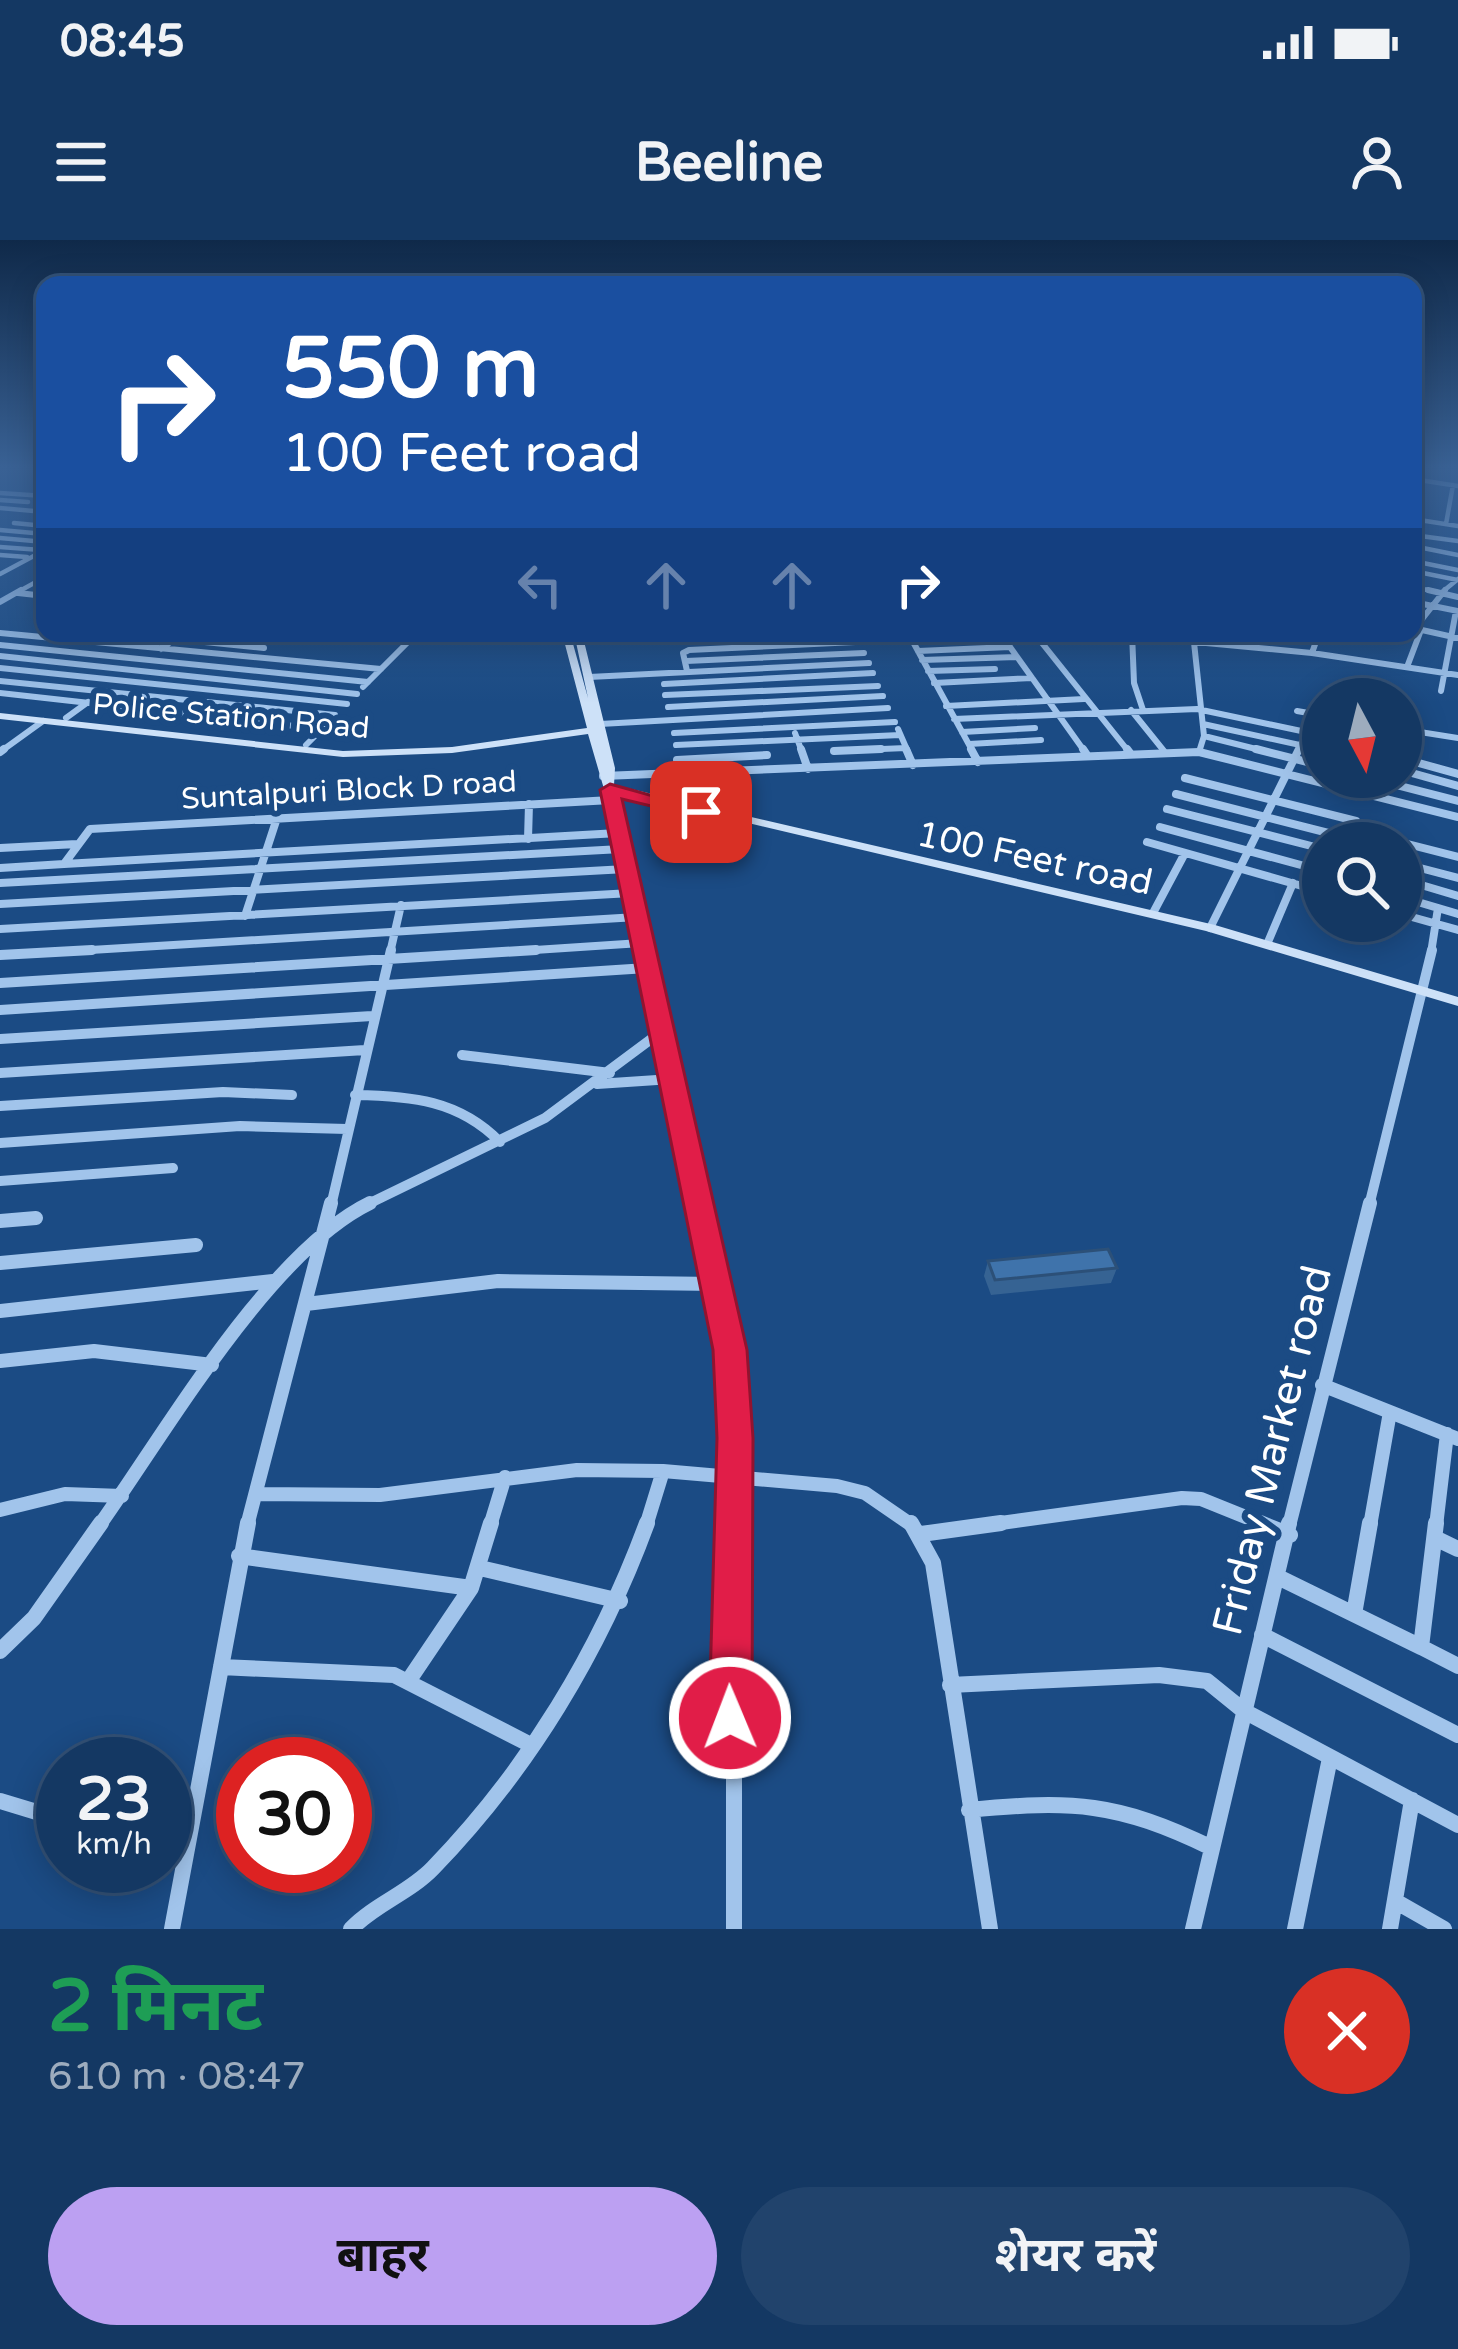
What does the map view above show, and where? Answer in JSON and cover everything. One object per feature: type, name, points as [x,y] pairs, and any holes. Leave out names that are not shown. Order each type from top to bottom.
[{"type":"street","points":[[5,545],[31,558]]},
{"type":"street","points":[[1,571],[31,558],[36,549]]},
{"type":"street","points":[[1422,557],[1458,571]]},
{"type":"street","points":[[1422,557],[1458,571]]},
{"type":"street","points":[[1422,571],[1458,571]]},
{"type":"street","points":[[1422,619],[1458,571]]},
{"type":"street","points":[[0,602],[36,582]]},
{"type":"street","points":[[16,593],[36,595]]},
{"type":"street","points":[[1422,597],[1457,606]]},
{"type":"street","points":[[1422,597],[1457,606]]},
{"type":"street","points":[[1441,691],[1440,672],[1454,637],[1457,606]]},
{"type":"street","points":[[1422,630],[1454,637]]},
{"type":"street","points":[[0,633],[36,637]]},
{"type":"street","points":[[91,642],[381,669]]},
{"type":"street","points":[[65,718],[170,642]]},
{"type":"street","points":[[221,642],[264,648]]},
{"type":"street","points":[[306,746],[408,642]]},
{"type":"street","points":[[572,642],[595,727],[730,1350],[734,1929]]},
{"type":"street","points":[[574,642],[589,676],[595,727]]},
{"type":"street","points":[[763,642],[808,770]]},
{"type":"street","points":[[686,671],[683,653],[689,650],[859,642],[914,765]]},
{"type":"street","points":[[913,642],[978,762]]},
{"type":"street","points":[[1007,642],[1087,755]]},
{"type":"street","points":[[1041,642],[1130,753]]},
{"type":"street","points":[[1131,642],[1133,679],[1143,710]]},
{"type":"street","points":[[1191,642],[1204,736],[1198,752]]},
{"type":"street","points":[[1209,642],[1458,675]]},
{"type":"street","points":[[1224,646],[1225,642]]},
{"type":"street","points":[[1281,650],[1282,642]]},
{"type":"street","points":[[1312,653],[1316,642]]},
{"type":"street","points":[[1407,667],[1413,642]]},
{"type":"street","points":[[0,645],[368,682]]},
{"type":"street","points":[[920,655],[1010,647]]},
{"type":"street","points":[[686,661],[864,653]]},
{"type":"street","points":[[920,655],[1018,657]]},
{"type":"street","points":[[0,656],[357,694]]},
{"type":"street","points":[[664,684],[868,663]]},
{"type":"street","points":[[0,668],[347,704]]},
{"type":"street","points":[[928,671],[994,668]]},
{"type":"street","points":[[589,676],[686,671],[873,674]]},
{"type":"street","points":[[660,673],[674,733],[677,774]]},
{"type":"street","points":[[934,683],[1032,678]]},
{"type":"street","points":[[0,681],[335,716]]},
{"type":"street","points":[[665,695],[878,686]]},
{"type":"street","points":[[0,693],[322,729]]},
{"type":"street","points":[[668,707],[883,696]]},
{"type":"street","points":[[946,706],[1084,699]]},
{"type":"street","points":[[595,727],[888,708]]},
{"type":"street","points":[[954,719],[1197,709],[1302,731]]},
{"type":"street","points":[[1131,710],[1164,751]]},
{"type":"street","points":[[1297,711],[1302,712]]},
{"type":"street","name":"Police Station Road","points":[[0,714],[343,754],[452,750],[595,727]]},
{"type":"street","name":"Police Station Road","points":[[0,714],[306,746],[428,748],[595,727]]},
{"type":"street","points":[[0,752],[43,721]]},
{"type":"street","points":[[674,733],[895,722]]},
{"type":"street","points":[[1203,724],[1300,744]]},
{"type":"street","points":[[764,728],[772,770]]},
{"type":"street","points":[[962,732],[1035,728]]},
{"type":"street","points":[[1422,732],[1458,738]]},
{"type":"street","points":[[676,745],[900,735]]},
{"type":"street","points":[[1204,736],[1302,761]]},
{"type":"street","points":[[0,737],[18,739]]},
{"type":"street","points":[[969,744],[1041,740]]},
{"type":"street","points":[[1210,928],[1302,740]]},
{"type":"street","points":[[835,751],[906,748]]},
{"type":"street","name":"Suntalpuri Block D road","points":[[77,844],[90,829],[529,804],[677,774],[1164,751],[1198,752],[1458,818]]},
{"type":"street","points":[[677,760],[767,755]]},
{"type":"street","points":[[1422,762],[1457,770],[1455,785],[1422,776]]},
{"type":"street","points":[[1185,778],[1356,820]]},
{"type":"street","name":"100 Feet road","points":[[608,786],[1153,913],[1268,942],[1454,999]]},
{"type":"street","points":[[1422,792],[1458,801]]},
{"type":"street","points":[[1176,794],[1358,840],[1380,837],[1458,857]]},
{"type":"street","points":[[527,855],[529,804]]},
{"type":"street","points":[[1167,809],[1302,843]]},
{"type":"street","points":[[245,916],[277,818]]},
{"type":"street","points":[[1160,827],[1302,865]]},
{"type":"street","points":[[0,868],[617,833]]},
{"type":"street","points":[[1147,842],[1302,885]]},
{"type":"street","points":[[64,864],[77,844]]},
{"type":"street","points":[[0,848],[77,844]]},
{"type":"street","points":[[0,883],[621,849]]},
{"type":"street","points":[[1153,913],[1185,853]]},
{"type":"street","points":[[1422,868],[1458,878]]},
{"type":"street","points":[[0,904],[626,869]]},
{"type":"street","points":[[1268,942],[1293,883]]},
{"type":"street","points":[[1422,885],[1458,896]]},
{"type":"street","points":[[0,929],[631,893]]},
{"type":"street","points":[[1422,903],[1458,914]]},
{"type":"street","points":[[192,1822],[239,1556],[326,1226],[401,905]]},
{"type":"street","name":"Friday Market road","points":[[1193,1929],[1322,1385],[1426,990],[1438,908]]},
{"type":"street","points":[[0,955],[637,917]]},
{"type":"street","points":[[1422,920],[1458,931]]},
{"type":"street","points":[[0,983],[641,943]]},
{"type":"street","points":[[0,1010],[647,968]]},
{"type":"street","points":[[0,1040],[372,1016]]},
{"type":"street","points":[[3,1651],[122,1496],[273,1281],[326,1226],[500,1142],[596,1084],[662,1031]]},
{"type":"street","points":[[0,1073],[365,1050]]},
{"type":"street","points":[[462,1055],[610,1073]]},
{"type":"street","points":[[596,1084],[672,1079]]},
{"type":"street","points":[[0,1106],[223,1092],[292,1095]]},
{"type":"street","points":[[355,1095],[448,1103],[481,1119],[500,1142]]},
{"type":"street","points":[[0,1143],[240,1126],[347,1129]]},
{"type":"street","points":[[0,1180],[173,1168]]},
{"type":"street","points":[[0,1221],[36,1218]]},
{"type":"street","points":[[0,1264],[196,1245]]},
{"type":"street","points":[[0,1310],[273,1281]]},
{"type":"street","points":[[306,1304],[498,1281],[716,1285]]},
{"type":"street","points":[[0,1361],[94,1352],[212,1365]]},
{"type":"street","points":[[1322,1385],[1452,1437],[1420,1648]]},
{"type":"street","points":[[1354,1614],[1390,1412]]},
{"type":"street","points":[[257,1495],[380,1495],[506,1478],[663,1471],[865,1493],[902,1514],[920,1534],[940,1589],[950,1685],[990,1929]]},
{"type":"street","points":[[351,1929],[375,1905],[429,1873],[529,1744],[620,1601],[638,1561],[663,1471]]},
{"type":"street","points":[[409,1680],[471,1588],[506,1478]]},
{"type":"street","points":[[1441,1490],[1458,1498]]},
{"type":"street","points":[[0,1510],[65,1494],[122,1496]]},
{"type":"street","points":[[920,1534],[1183,1498],[1202,1499],[1290,1535]]},
{"type":"street","points":[[1437,1538],[1458,1549]]},
{"type":"street","points":[[239,1556],[471,1588]]},
{"type":"street","points":[[480,1568],[620,1601]]},
{"type":"street","points":[[1280,1577],[1458,1666]]},
{"type":"street","points":[[1262,1635],[1458,1735]]},
{"type":"street","points":[[221,1667],[350,1670],[409,1680],[529,1744]]},
{"type":"street","points":[[950,1685],[1183,1676],[1220,1689],[1244,1711],[1458,1825]]},
{"type":"street","points":[[1295,1929],[1330,1758]]},
{"type":"street","points":[[969,1810],[1077,1799],[1116,1804],[1212,1848]]},
{"type":"street","points":[[0,1801],[36,1812]]},
{"type":"street","points":[[1390,1929],[1412,1801]]},
{"type":"street","points":[[172,1929],[179,1893]]},
{"type":"street","points":[[1395,1901],[1444,1929]]},
{"type":"building","points":[[1108,1249],[1117,1268],[995,1280],[988,1261]]},
{"type":"route","points":[[701,812],[610,790],[730,1350],[735,1438],[730,1718]]}]
